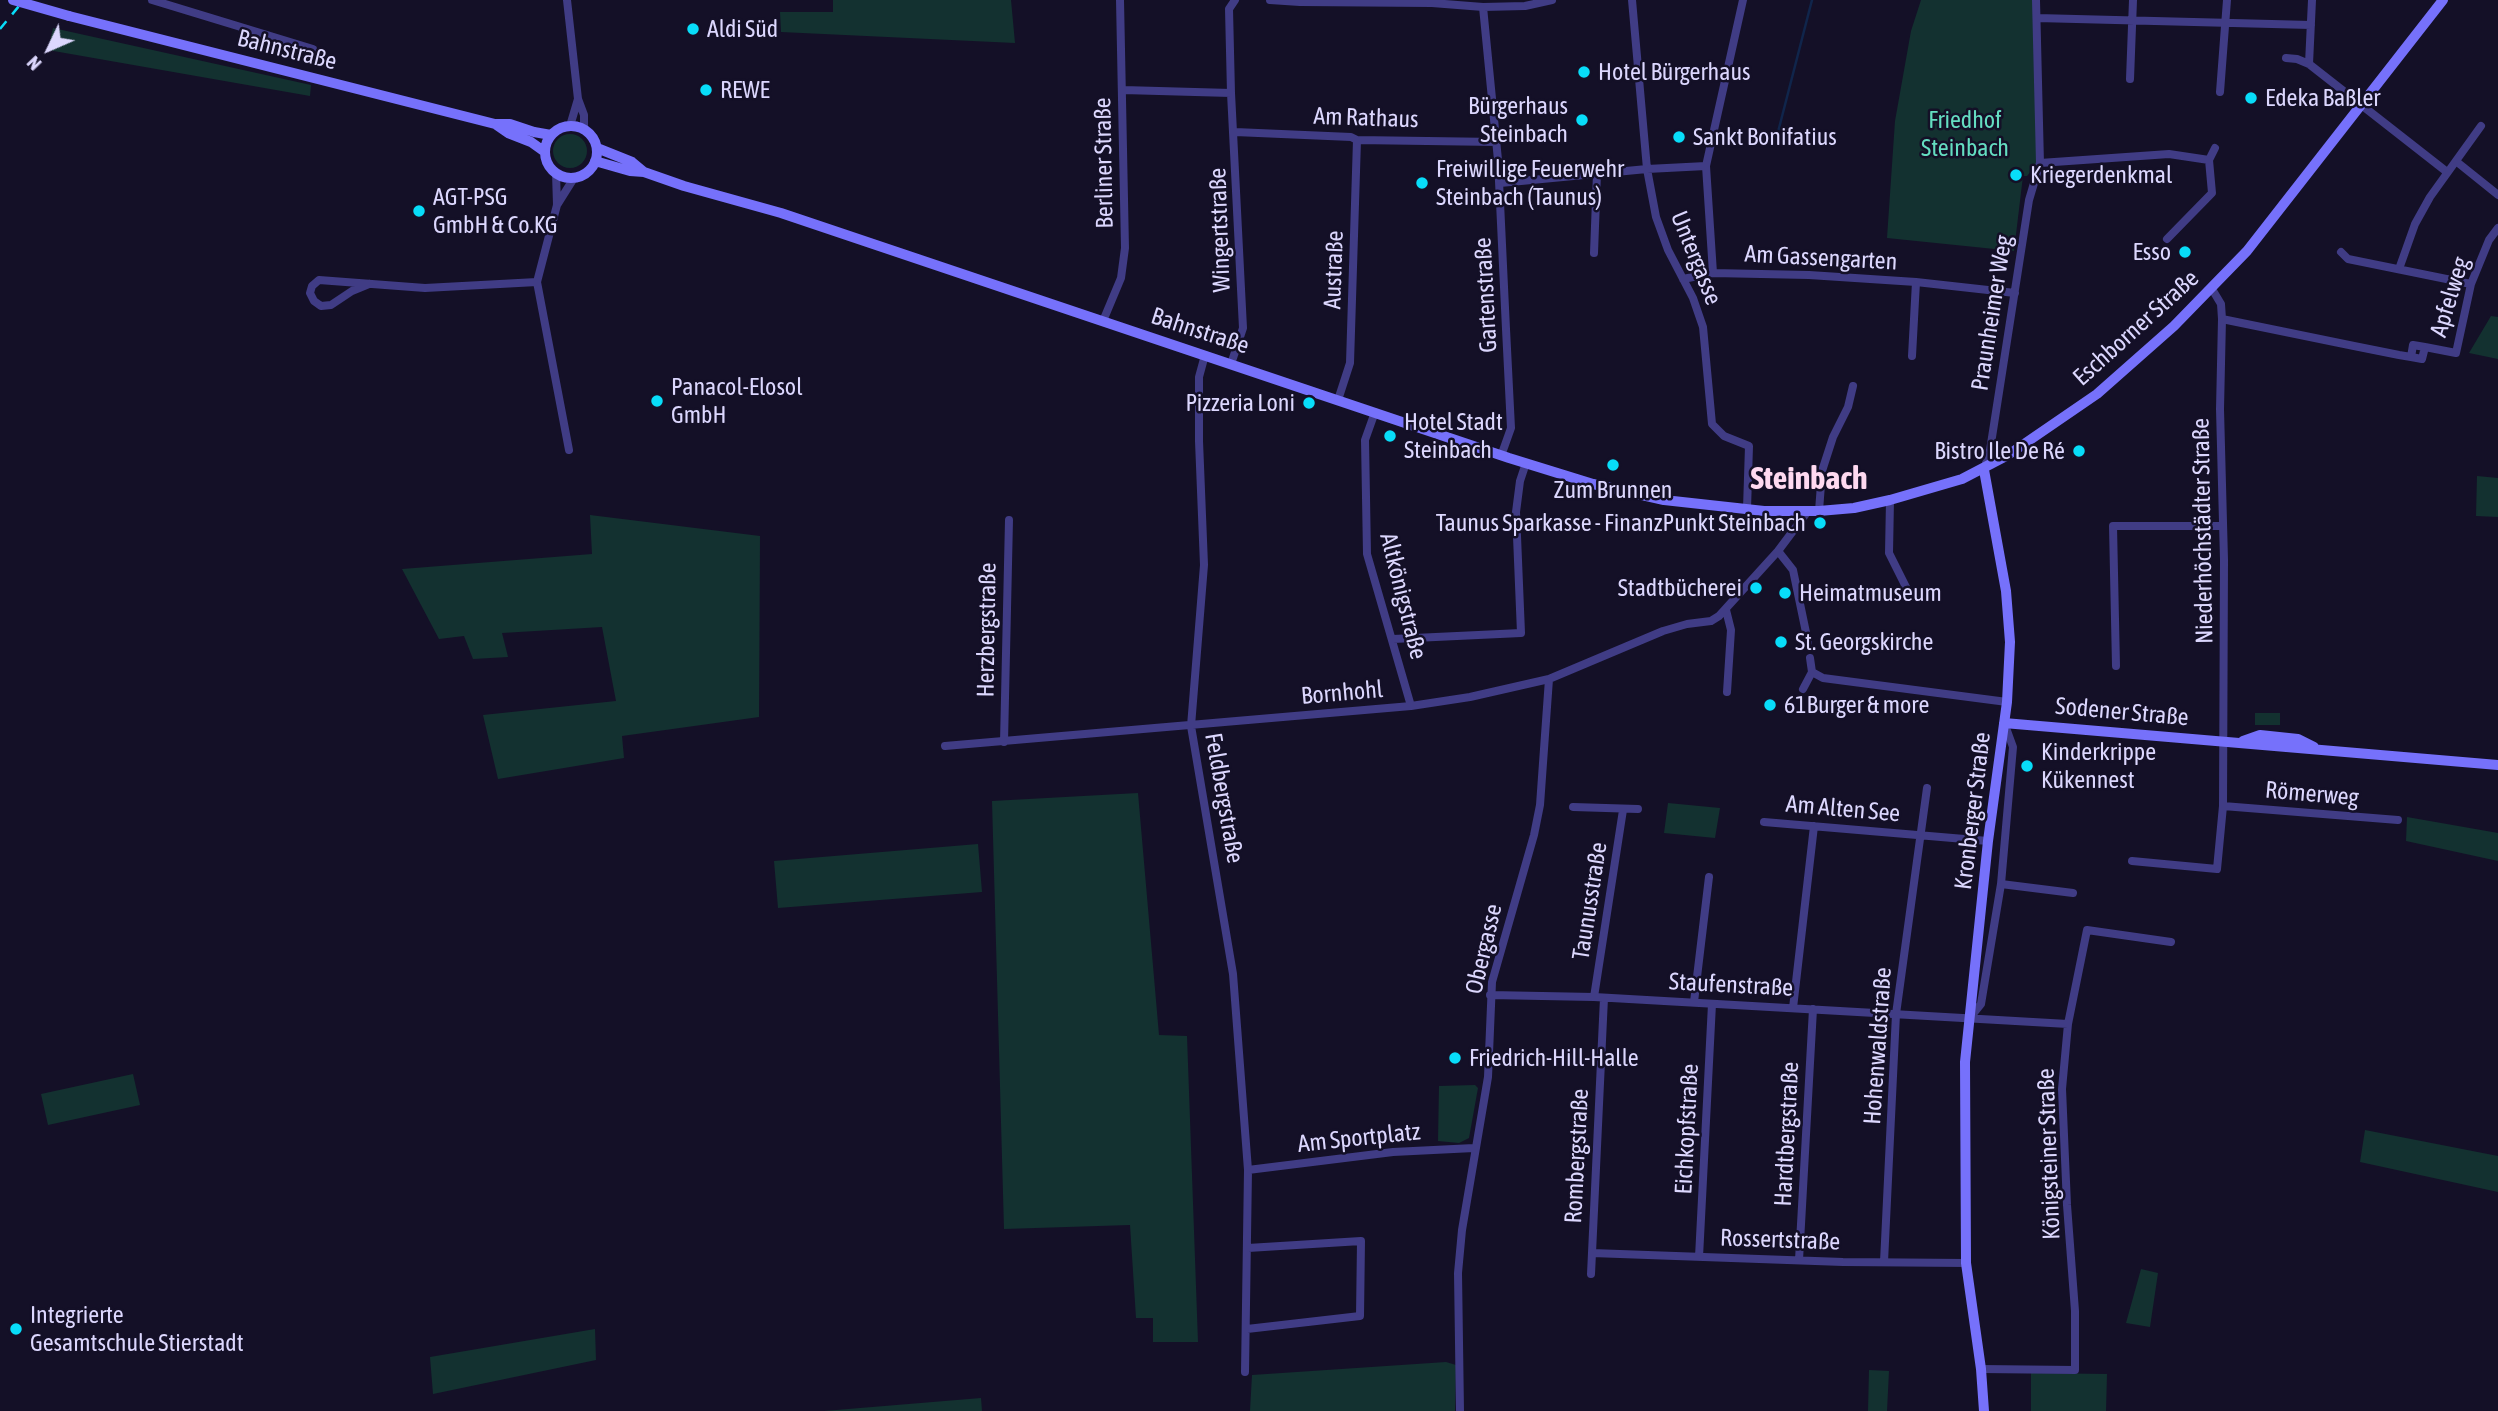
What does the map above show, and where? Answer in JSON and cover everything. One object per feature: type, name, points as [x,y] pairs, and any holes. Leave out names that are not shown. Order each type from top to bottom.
[{"type":"main road","name":"Bahnstraße","points":[[13,0],[495,124],[510,124],[551,135]]},
{"type":"main road","name":"Eschborner Straße","points":[[1747,509],[1813,511],[1854,508],[1938,487],[1984,470],[2055,425],[2097,394],[2156,342],[2247,251],[2443,0]]},
{"type":"main road","name":"Bahnstraße","points":[[495,124],[545,152]]},
{"type":"main road","points":[[563,127],[584,129],[590,134],[597,148],[590,170],[574,178],[556,173],[548,164],[545,152],[551,135],[563,127]]},
{"type":"main road","name":"Bahnstraße","points":[[597,148],[632,162],[644,172]]},
{"type":"main road","name":"Bahnstraße","points":[[595,161],[644,172],[781,213],[1501,456],[1623,491],[1747,509]]},
{"type":"main road","points":[[1984,470],[2006,590],[2010,642],[2004,723]]},
{"type":"main road","name":"Sodener Straße","points":[[2004,723],[2498,765]]},
{"type":"main road","name":"Kronberger Straße","points":[[1983,1411],[1981,1369],[1966,1263],[1964,1090],[1988,841],[2004,723]]},
{"type":"street","name":"Bahnstraße","points":[[152,0],[313,50]]},
{"type":"street","points":[[567,0],[584,129]]},
{"type":"street","name":"Berliner Straße","points":[[1103,321],[1121,278],[1125,248],[1120,0]]},
{"type":"street","name":"Wingertstraße","points":[[1231,364],[1243,328],[1231,93],[1229,9],[1234,0]]},
{"type":"street","points":[[1270,0],[1432,3],[1483,7],[1525,6],[1552,0]]},
{"type":"street","name":"Untergasse","points":[[1632,0],[1647,169],[1656,217],[1703,327],[1712,424],[1724,436],[1749,446],[1747,509]]},
{"type":"street","points":[[1713,272],[1706,166],[1743,0]]},
{"type":"street","name":"Praunheimer Weg","points":[[1984,470],[1990,450],[2029,200],[2040,163],[2036,0]]},
{"type":"street","points":[[2130,79],[2133,0]]},
{"type":"street","points":[[2220,92],[2227,0]]},
{"type":"street","points":[[2309,64],[2312,0]]},
{"type":"street","name":"Gartenstraße","points":[[1483,7],[1500,183],[1511,428],[1501,456]]},
{"type":"street","points":[[2037,18],[2311,25]]},
{"type":"street","points":[[2286,58],[2309,64],[2447,172]]},
{"type":"street","points":[[1123,90],[1231,93]]},
{"type":"street","points":[[570,126],[578,99]]},
{"type":"street","points":[[2399,269],[2415,223],[2447,172],[2482,126]]},
{"type":"street","name":"Am Rathaus","points":[[1235,132],[1357,139],[1497,142]]},
{"type":"street","name":"Austraße","points":[[1338,400],[1350,363],[1357,139]]},
{"type":"street","points":[[2167,239],[2212,193],[2209,160],[2215,148]]},
{"type":"street","points":[[2040,163],[2169,154],[2209,160]]},
{"type":"street","points":[[2457,162],[2498,195]]},
{"type":"street","points":[[1500,183],[1706,166]]},
{"type":"street","points":[[556,173],[557,205],[537,282],[569,450]]},
{"type":"street","points":[[1594,253],[1597,173]]},
{"type":"street","points":[[557,205],[574,178]]},
{"type":"street","name":"Apfelweg","points":[[2221,319],[2423,359],[2425,347],[2456,353],[2471,284],[2489,240],[2498,229]]},
{"type":"street","points":[[2342,252],[2348,259],[2471,284]]},
{"type":"street","name":"Am Gassengarten","points":[[1683,279],[1713,272],[1916,282],[2015,293]]},
{"type":"street","points":[[369,285],[352,291],[331,305],[321,306],[314,301],[310,293],[312,286],[319,281],[425,288],[537,282]]},
{"type":"street","name":"Am Gassengarten","points":[[1912,356],[1916,282]]},
{"type":"street","name":"Niederhöchstädter Straße","points":[[2132,861],[2217,869],[2223,806],[2224,742],[2221,304],[2211,289]]},
{"type":"street","name":"Feldbergstraße","points":[[1205,355],[1199,377],[1204,565],[1191,726],[1233,974],[1248,1170],[1245,1372]]},
{"type":"street","points":[[1813,511],[1822,471],[1833,437],[1848,407],[1853,386]]},
{"type":"street","name":"Altkönigstraße","points":[[1375,412],[1365,440],[1366,542],[1370,565],[1411,706]]},
{"type":"street","points":[[1393,639],[1521,633],[1516,512],[1520,481],[1526,463]]},
{"type":"street","points":[[1890,500],[1889,553],[1909,593]]},
{"type":"street","name":"Bornhohl","points":[[945,746],[1411,706],[1469,697],[1549,679],[1663,631],[1711,621],[1726,610],[1813,511]]},
{"type":"street","name":"Herzbergstraße","points":[[1003,741],[1009,520]]},
{"type":"street","points":[[2116,666],[2113,526],[2222,526]]},
{"type":"street","points":[[1778,551],[1793,570],[1808,642]]},
{"type":"street","points":[[1726,610],[1731,630],[1727,692]]},
{"type":"street","points":[[1802,690],[1812,672],[1810,657]]},
{"type":"street","points":[[1812,672],[1823,678],[2007,702]]},
{"type":"street","name":"Obergasse","points":[[1461,1411],[1458,1273],[1474,1147],[1488,1077],[1490,995],[1495,967],[1534,835],[1540,805],[1549,679]]},
{"type":"street","name":"Kronberger Straße","points":[[1969,1019],[1981,1004],[2001,884],[2013,747],[2004,723]]},
{"type":"street","name":"Am Alten See","points":[[1919,835],[1927,788]]},
{"type":"street","name":"Römerweg","points":[[2223,806],[2398,820]]},
{"type":"street","name":"Taunusstraße","points":[[1573,807],[1638,809]]},
{"type":"street","name":"Taunusstraße","points":[[1594,997],[1623,810]]},
{"type":"street","name":"Am Alten See","points":[[1764,822],[1988,841]]},
{"type":"street","points":[[1793,1008],[1814,826]]},
{"type":"street","name":"Hohenwaldstraße","points":[[1884,1262],[1896,1014],[1919,835]]},
{"type":"street","points":[[1694,1002],[1709,877]]},
{"type":"street","name":"Kronberger Straße","points":[[2001,884],[2073,893]]},
{"type":"street","name":"Königsteiner Straße","points":[[1981,1369],[2075,1370],[2074,1290],[2062,1089],[2068,1024],[2087,930],[2171,942]]},
{"type":"street","name":"Staufenstraße","points":[[1490,995],[1694,1002],[1969,1019]]},
{"type":"street","name":"Rombergstraße","points":[[1591,1274],[1604,998]]},
{"type":"street","name":"Eichkopfstraße","points":[[1699,1257],[1712,1004]]},
{"type":"street","name":"Hardtbergstraße","points":[[1799,1260],[1813,1009]]},
{"type":"street","points":[[1969,1019],[2068,1024]]},
{"type":"street","name":"Am Sportplatz","points":[[1248,1170],[1393,1152],[1474,1147]]},
{"type":"street","points":[[1247,1329],[1360,1316],[1361,1241],[1248,1248]]},
{"type":"street","name":"Rossertstraße","points":[[1592,1253],[1966,1263]]},
{"type":"green space","points":[[833,0],[1011,0],[1015,43],[781,32],[780,12],[833,12]]},
{"type":"green space","name":"Friedhof Steinbach","points":[[1921,0],[2033,0],[2038,163],[2027,176],[2023,176],[2014,251],[1887,238],[1895,121],[1911,31]]},
{"type":"green space","points":[[53,28],[311,85],[310,96],[48,50]]},
{"type":"green space","points":[[570,134],[582,139],[587,151],[582,163],[570,168],[558,163],[553,151],[558,139]]},
{"type":"green space","points":[[2491,316],[2498,317],[2498,359],[2469,353]]},
{"type":"green space","points":[[2477,476],[2498,478],[2498,517],[2476,516]]},
{"type":"green space","points":[[590,515],[760,536],[759,717],[622,736],[624,758],[498,779],[483,715],[616,701],[602,627],[502,633],[508,657],[473,659],[464,636],[439,639],[402,569],[592,554]]},
{"type":"green space","points":[[2255,713],[2280,713],[2280,725],[2255,725]]},
{"type":"green space","points":[[1138,793],[1159,1035],[1187,1036],[1198,1342],[1153,1342],[1153,1318],[1136,1318],[1130,1225],[1004,1229],[992,801]]},
{"type":"green space","points":[[1668,803],[1720,808],[1715,838],[1664,833]]},
{"type":"green space","points":[[2407,817],[2498,833],[2498,861],[2406,841]]},
{"type":"green space","points":[[978,844],[982,892],[778,908],[774,861]]},
{"type":"green space","points":[[133,1074],[140,1105],[48,1125],[41,1094]]},
{"type":"green space","points":[[1475,1085],[1478,1088],[1469,1138],[1459,1143],[1438,1141],[1439,1086]]},
{"type":"green space","points":[[2365,1130],[2498,1156],[2498,1192],[2360,1162]]},
{"type":"green space","points":[[2141,1269],[2158,1273],[2150,1327],[2126,1323]]},
{"type":"green space","points":[[595,1329],[596,1360],[433,1394],[430,1357]]},
{"type":"green space","points":[[1446,1362],[1456,1365],[1455,1411],[1250,1411],[1252,1375]]},
{"type":"green space","points":[[1869,1370],[1889,1371],[1887,1411],[1868,1411]]},
{"type":"green space","points":[[2031,1373],[2107,1374],[2106,1411],[2031,1411]]},
{"type":"green space","points":[[981,1398],[982,1411],[824,1411]]},
{"type":"waterway","name":"Steinbach","points":[[1778,132],[1812,0]]},
{"type":"railway","points":[[0,29],[24,0]]},
{"type":"place","name":"Aldi Süd","points":[[693,29]]},
{"type":"place","name":"Hotel Bürgerhaus","points":[[1584,72]]},
{"type":"place","name":"REWE","points":[[706,90]]},
{"type":"place","name":"Edeka Baßler","points":[[2251,98]]},
{"type":"place","name":"Bürgerhaus Steinbach","points":[[1582,120]]},
{"type":"place","name":"Sankt Bonifatius","points":[[1679,137]]},
{"type":"place","name":"Kriegerdenkmal","points":[[2016,175]]},
{"type":"place","name":"Freiwillige Feuerwehr Steinbach (Taunus)","points":[[1422,183]]},
{"type":"place","name":"AGT-PSG GmbH & Co.KG","points":[[419,211]]},
{"type":"place","name":"Esso","points":[[2185,252]]},
{"type":"place","name":"Panacol-Elosol GmbH","points":[[657,401]]},
{"type":"place","name":"Pizzeria Loni","points":[[1309,403]]},
{"type":"place","name":"Hotel Stadt Steinbach","points":[[1390,436]]},
{"type":"place","name":"Bistro Ile De Ré","points":[[2079,451]]},
{"type":"place","name":"Zum Brunnen","points":[[1613,465]]},
{"type":"place","name":"Taunus Sparkasse - FinanzPunkt Steinbach","points":[[1820,523]]},
{"type":"place","name":"Stadtbücherei","points":[[1756,588]]},
{"type":"place","name":"Heimatmuseum","points":[[1785,593]]},
{"type":"place","name":"St. Georgskirche","points":[[1781,642]]},
{"type":"place","name":"61Burger & more","points":[[1770,705]]},
{"type":"place","name":"Kinderkrippe Kükennest","points":[[2027,766]]},
{"type":"place","name":"Friedrich-Hill-Halle","points":[[1455,1058]]},
{"type":"place","name":"Integrierte Gesamtschule Stierstadt","points":[[16,1329]]},
{"type":"district","name":"Steinbach","points":[[1809,479]]}]
